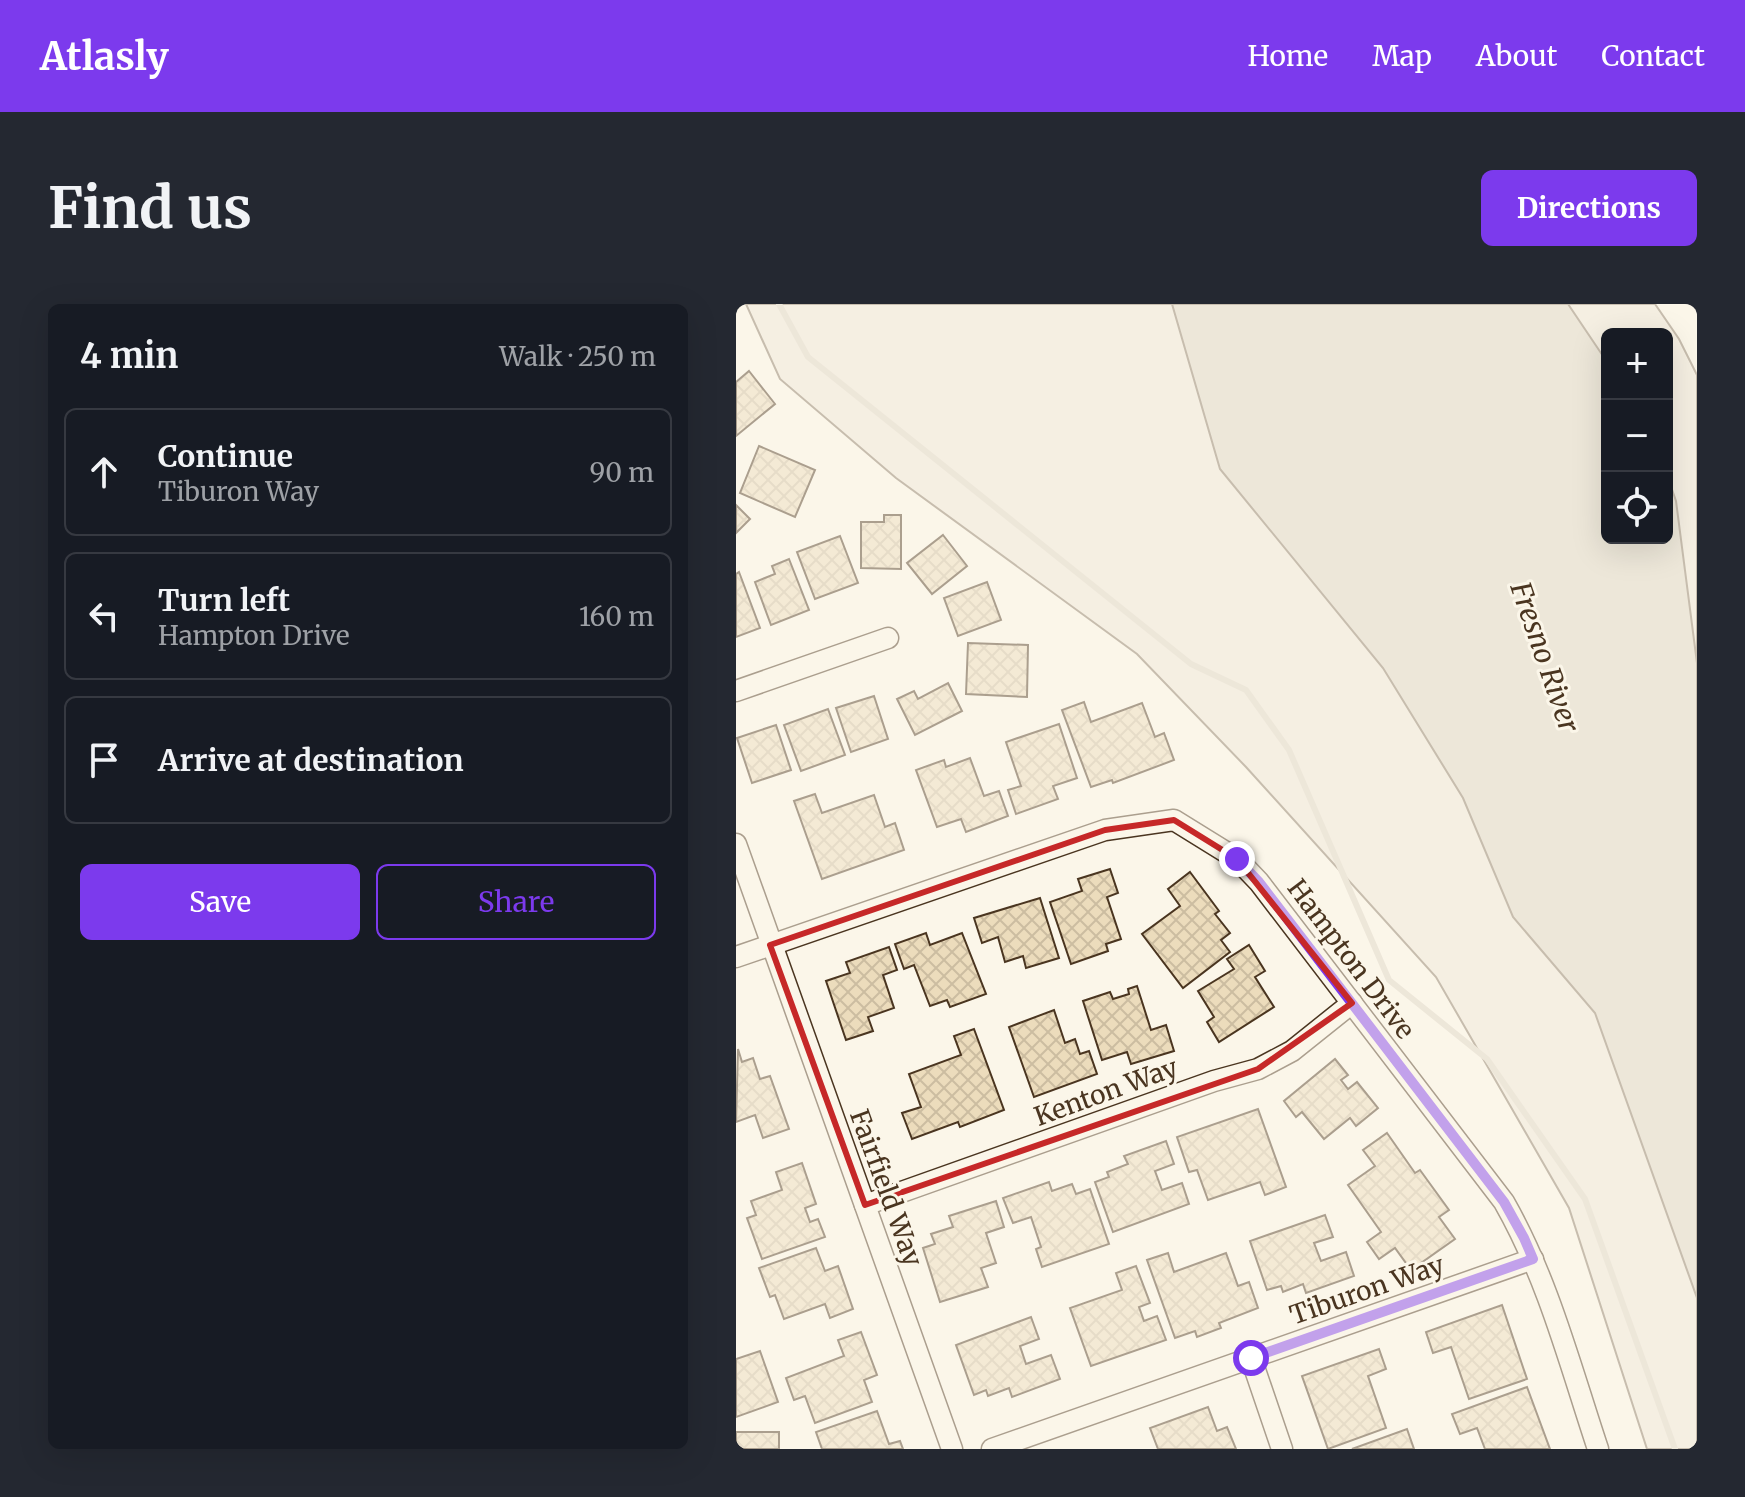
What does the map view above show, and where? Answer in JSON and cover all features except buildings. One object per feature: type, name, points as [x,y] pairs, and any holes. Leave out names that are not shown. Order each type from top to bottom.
[{"type":"street","points":[[736,691],[888,638]]},
{"type":"street","name":"Hampton Drive","points":[[736,957],[1105,830],[1174,820],[1237,859],[1259,882],[1504,1202],[1524,1238],[1548,1296],[1598,1449]]},
{"type":"street","name":"Fairfield Way","points":[[736,844],[952,1449]]},
{"type":"street","name":"Kenton Way","points":[[865,1205],[1214,1081],[1258,1069],[1292,1051],[1352,1003]]},
{"type":"street","name":"Tiburon Way","points":[[992,1449],[1533,1259]]},
{"type":"street","points":[[1251,1358],[1282,1449]]},
{"type":"highlighted area","points":[[1174,820],[1237,859],[1352,1003],[1258,1069],[865,1205],[770,945],[1105,830]]},
{"type":"shaded area","points":[[746,304],[1655,304],[1671,328],[1601,328],[1601,544],[1673,544],[1673,330],[1697,375],[1697,1449],[1647,1449],[1569,1208],[1436,977],[1246,767],[1137,654],[896,478],[780,379]]},
{"type":"water","name":"Fresno River","points":[[1172,304],[1568,304],[1601,353],[1601,544],[1673,544],[1673,492],[1697,663],[1697,1298],[1595,1013],[1513,917],[1463,798],[1383,668],[1220,469]]},
{"type":"waterway","points":[[779,304],[808,357],[1191,664],[1246,690],[1289,750],[1389,980],[1487,1059],[1585,1199],[1675,1449]]},
{"type":"route","points":[[1237,859],[1259,882],[1504,1202],[1533,1259],[1251,1358]]}]
